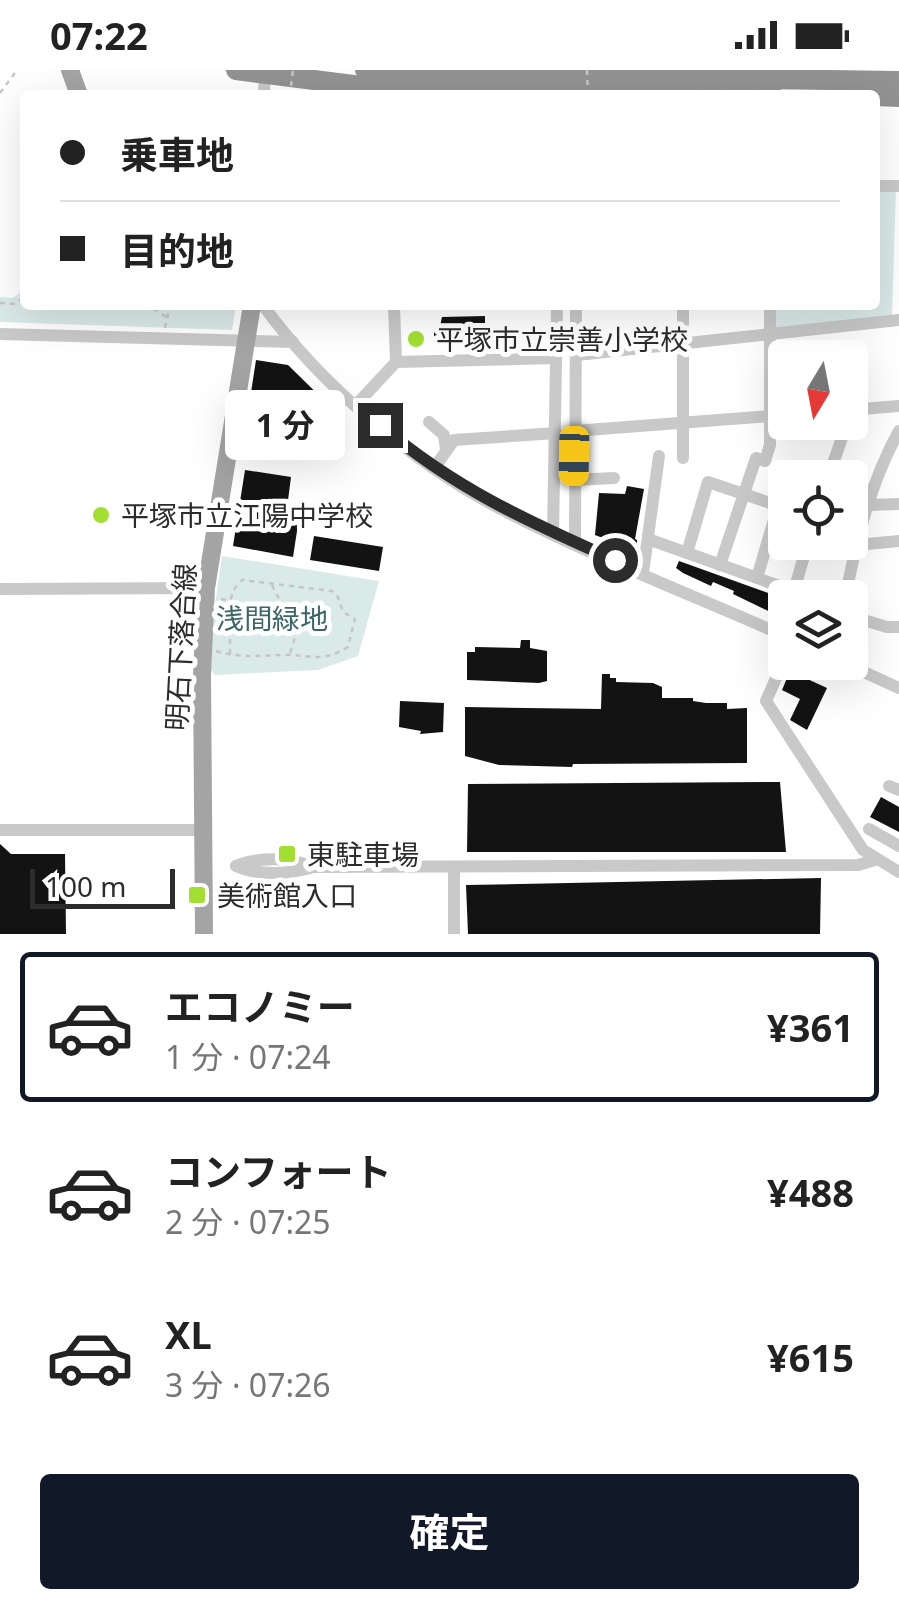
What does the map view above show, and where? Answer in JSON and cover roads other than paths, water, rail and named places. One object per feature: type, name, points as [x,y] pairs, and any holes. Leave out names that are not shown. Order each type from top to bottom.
[{"type":"highway","points":[[236,70],[265,80],[385,89],[571,83],[899,81]]},
{"type":"highway","points":[[365,70],[571,83]]},
{"type":"main road","name":"明石下落合線","points":[[204,934],[202,675],[251,310]]},
{"type":"street","points":[[267,310],[356,405],[435,467],[498,507],[768,628]]},
{"type":"street","points":[[356,405],[396,362],[394,310]]},
{"type":"street","points":[[552,532],[557,310]]},
{"type":"street","points":[[575,542],[576,310]]},
{"type":"street","points":[[683,310],[683,458]]},
{"type":"street","points":[[770,310],[771,340]]},
{"type":"street","points":[[577,355],[899,320]]},
{"type":"street","points":[[0,334],[293,342]]},
{"type":"street","points":[[396,362],[556,358]]},
{"type":"street","points":[[868,409],[899,406]]},
{"type":"street","points":[[574,431],[768,417]]},
{"type":"street","points":[[429,422],[444,435],[446,450]]},
{"type":"street","points":[[868,502],[880,466],[899,431]]},
{"type":"street","points":[[435,467],[454,440],[556,433]]},
{"type":"street","points":[[720,564],[756,458],[765,462],[771,440]]},
{"type":"street","points":[[643,573],[659,456]]},
{"type":"street","points":[[574,480],[614,478]]},
{"type":"street","points":[[687,553],[708,482],[768,502]]},
{"type":"street","points":[[868,505],[899,504]]},
{"type":"street","points":[[868,538],[899,542]]},
{"type":"street","points":[[648,539],[768,582]]},
{"type":"street","points":[[757,578],[768,547]]},
{"type":"street","points":[[0,589],[210,593]]},
{"type":"street","points":[[868,621],[899,627]]},
{"type":"street","points":[[868,674],[899,688]]},
{"type":"street","points":[[775,680],[766,701],[863,850],[899,872]]},
{"type":"street","points":[[868,829],[899,846]]},
{"type":"street","points":[[0,830],[203,830]]},
{"type":"street","points":[[313,867],[300,861],[248,861],[236,866],[247,872],[300,872],[313,867],[858,865],[875,860]]},
{"type":"street","points":[[454,867],[454,934]]},
{"type":"place","name":"平塚市立崇善小学校","points":[[416,339]]},
{"type":"place","name":"平塚市立江陽中学校","points":[[101,515]]},
{"type":"place","name":"東駐車場","points":[[287,854]]},
{"type":"place","name":"美術館入口","points":[[197,895]]},
{"type":"park label","name":"浅間緑地","points":[[272,618]]}]
